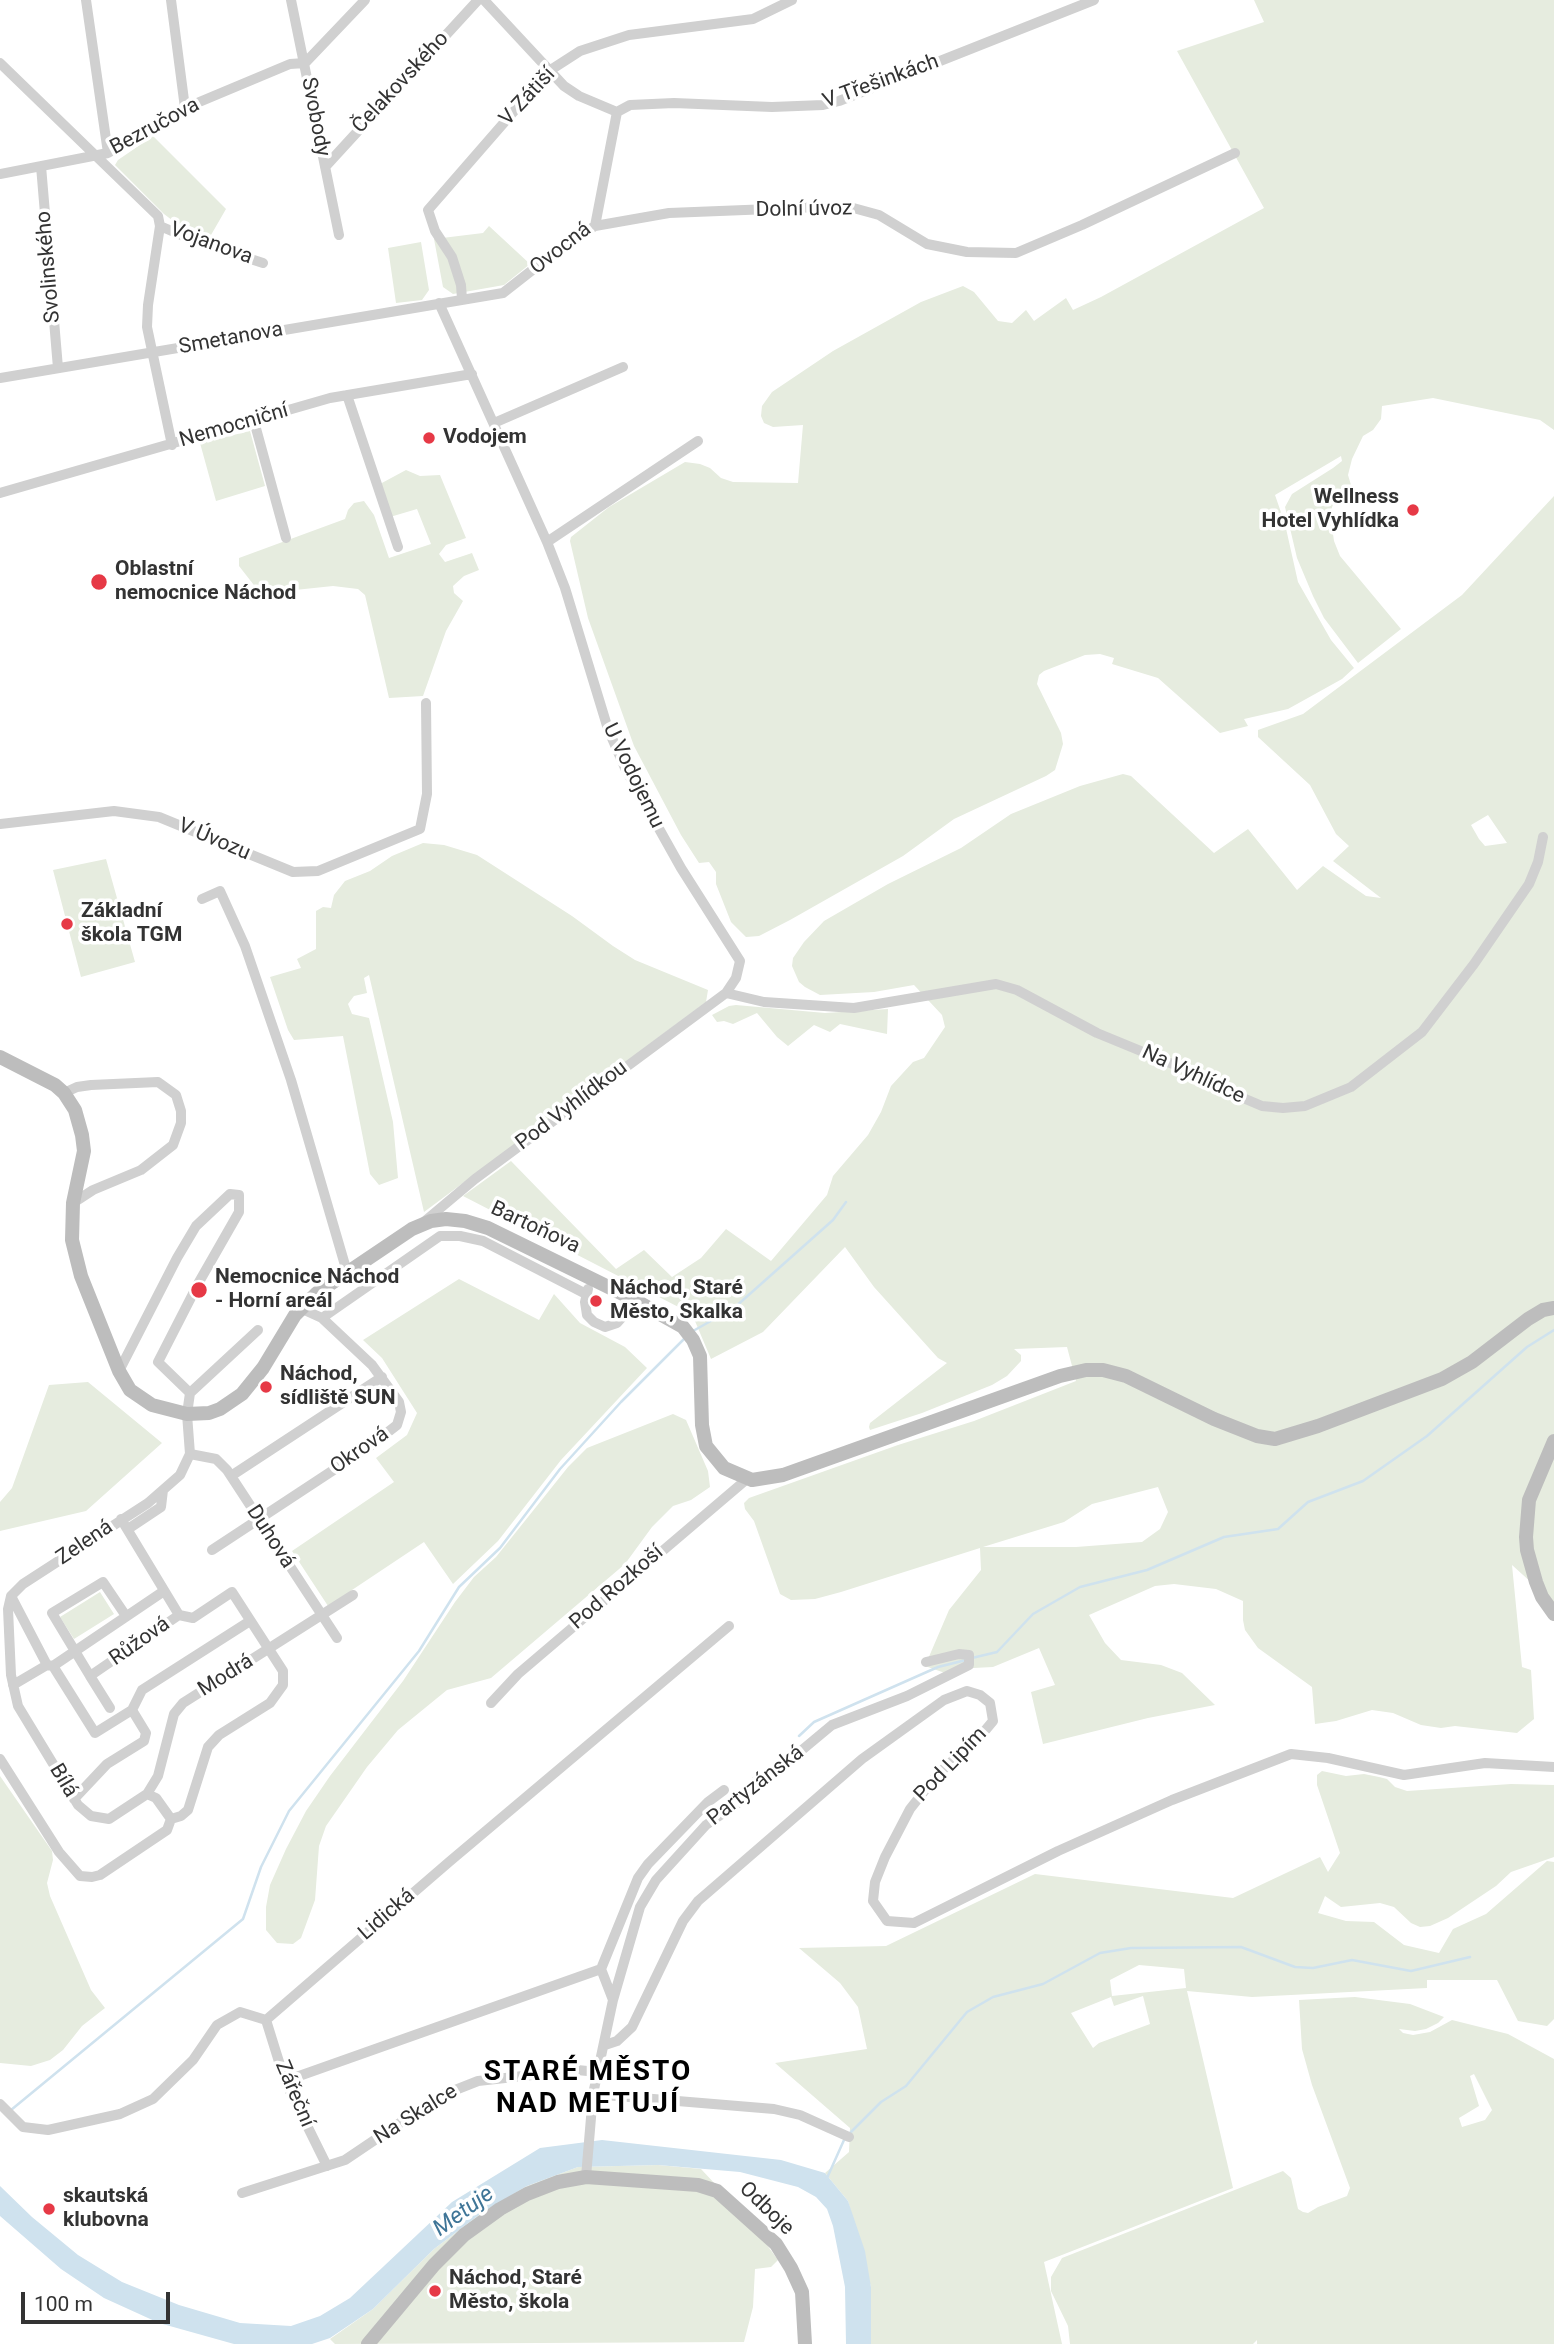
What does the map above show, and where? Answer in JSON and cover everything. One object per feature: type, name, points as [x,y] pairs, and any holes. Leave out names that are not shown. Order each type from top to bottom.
[{"type":"street","points":[[86,0],[108,153]]},
{"type":"street","points":[[171,0],[186,108]]},
{"type":"street","name":"Svobody","points":[[291,0],[339,235]]},
{"type":"street","points":[[305,63],[365,0]]},
{"type":"street","name":"Čelakovského","points":[[324,167],[478,0]]},
{"type":"street","points":[[484,0],[564,86],[579,96],[617,111]]},
{"type":"street","name":"V Zátiší","points":[[462,299],[461,285],[452,257],[435,231],[428,210],[549,71],[580,51],[629,35],[753,19],[792,0]]},
{"type":"street","name":"V Třešinkách","points":[[617,111],[630,105],[674,103],[807,107],[839,101],[1094,0]]},
{"type":"street","points":[[0,63],[158,216],[160,226],[147,327],[172,445]]},
{"type":"street","name":"Bezručova","points":[[0,174],[108,153],[186,108],[290,64],[305,63]]},
{"type":"street","name":"Ovocná","points":[[462,299],[503,293],[563,246],[595,226],[617,111]]},
{"type":"street","name":"Dolní úvoz","points":[[595,226],[669,213],[846,206],[879,215],[934,247],[967,252],[1016,253],[1235,153]]},
{"type":"street","name":"Svolinského","points":[[41,166],[58,368]]},
{"type":"street","name":"Vojanova","points":[[160,226],[195,241],[262,263]]},
{"type":"street","name":"Smetanova","points":[[0,378],[462,299]]},
{"type":"street","name":"U Vodojemu","points":[[439,303],[547,542],[565,588],[608,729],[625,768],[681,868],[740,961],[736,978],[726,993]]},
{"type":"street","points":[[494,422],[623,367]]},
{"type":"street","name":"Nemocniční","points":[[0,494],[347,395],[472,374]]},
{"type":"street","points":[[347,395],[398,547]]},
{"type":"street","points":[[254,421],[286,538]]},
{"type":"street","points":[[547,542],[698,441]]},
{"type":"street","name":"V Úvozu","points":[[0,824],[114,811],[159,817],[293,872],[318,871],[420,829],[427,794],[426,703]]},
{"type":"street","name":"Na Vyhlídce","points":[[726,993],[764,1002],[855,1008],[996,984],[1017,990],[1097,1033],[1187,1070],[1262,1106],[1305,1106],[1351,1087],[1422,1032],[1474,964],[1529,884],[1538,862],[1543,837]]},
{"type":"street","points":[[202,899],[220,891],[245,946],[291,1080],[347,1272]]},
{"type":"street","name":"Pod Vyhlídkou","points":[[422,1224],[475,1179],[726,993]]},
{"type":"street","name":"Bartoňova","points":[[0,1057],[42,1077],[64,1093],[78,1116],[83,1143],[73,1203],[73,1252],[119,1371],[130,1390],[141,1399],[166,1410],[187,1414],[220,1409],[242,1394],[263,1368],[300,1308],[347,1272],[422,1224],[453,1219],[475,1223],[594,1279],[674,1320],[688,1332],[700,1356],[704,1441],[711,1455],[724,1468],[747,1479]]},
{"type":"street","points":[[64,1093],[77,1087],[158,1082],[176,1095],[181,1111],[181,1123],[173,1145],[141,1170],[93,1190],[73,1203]]},
{"type":"street","points":[[119,1371],[177,1258],[193,1233],[230,1194],[239,1195],[239,1212],[158,1362],[186,1389],[190,1454]]},
{"type":"street","points":[[321,1318],[440,1236],[460,1236],[482,1241],[586,1294]]},
{"type":"street","points":[[594,1279],[586,1294],[587,1315],[594,1322],[605,1327],[617,1323],[633,1299]]},
{"type":"street","name":"Okrová","points":[[259,1519],[397,1425],[401,1412],[398,1402],[382,1377],[359,1351],[321,1318],[300,1308]]},
{"type":"street","points":[[747,1479],[763,1480],[783,1475],[1060,1376],[1092,1370],[1126,1376],[1214,1419],[1257,1436],[1275,1439],[1318,1426],[1442,1379],[1472,1362],[1528,1319],[1554,1308]]},
{"type":"street","points":[[186,1389],[258,1330]]},
{"type":"street","points":[[231,1476],[382,1377]]},
{"type":"street","points":[[1554,1441],[1529,1500],[1526,1537],[1536,1582],[1542,1597],[1554,1614]]},
{"type":"street","name":"Duhová","points":[[190,1454],[216,1459],[231,1476],[337,1638]]},
{"type":"street","name":"Zelená","points":[[11,1596],[23,1584],[148,1503],[180,1475],[190,1454]]},
{"type":"street","name":"Pod Rozkoší","points":[[491,1703],[517,1674],[747,1479]]},
{"type":"street","points":[[128,1529],[161,1507],[163,1490]]},
{"type":"street","name":"Růžová","points":[[121,1519],[179,1615],[192,1618],[232,1592],[283,1671],[284,1685],[270,1703],[219,1735],[208,1747],[188,1810],[171,1819]]},
{"type":"street","points":[[212,1550],[259,1519]]},
{"type":"street","name":"Růžová","points":[[126,1616],[103,1582],[52,1613],[90,1676],[179,1615]]},
{"type":"street","points":[[11,1596],[8,1609],[13,1685],[75,1651],[164,1591]]},
{"type":"street","name":"Modrá","points":[[147,1794],[158,1776],[174,1714],[183,1703],[353,1595]]},
{"type":"street","points":[[11,1596],[50,1665],[95,1733],[132,1710],[142,1690],[250,1621]]},
{"type":"street","name":"Lidická","points":[[266,2020],[729,1626]]},
{"type":"street","name":"Partyzánská","points":[[613,2000],[640,1907],[656,1880],[706,1825],[738,1803],[756,1781],[802,1750],[832,1725],[907,1696],[969,1665],[969,1655],[959,1654],[926,1662]]},
{"type":"street","points":[[90,1676],[110,1708]]},
{"type":"street","name":"Bílá","points":[[13,1685],[18,1706],[74,1799],[91,1816],[108,1819],[147,1794]]},
{"type":"street","name":"Pod Lipím","points":[[605,2045],[625,2036],[632,2027],[683,1921],[698,1901],[862,1759],[944,1700],[967,1691],[980,1695],[990,1703],[993,1721],[937,1775],[910,1809],[875,1882],[873,1901],[887,1921],[914,1923],[1058,1851],[1147,1811],[1291,1754],[1328,1758],[1404,1775],[1485,1763],[1554,1767]]},
{"type":"street","points":[[74,1799],[107,1764],[144,1741],[146,1733],[132,1710]]},
{"type":"street","points":[[0,1759],[59,1852],[80,1876],[100,1875],[167,1830],[171,1819],[156,1798],[147,1794]]},
{"type":"street","name":"Partyzánská","points":[[601,1969],[638,1878],[648,1864],[708,1802],[724,1790]]},
{"type":"street","points":[[285,2081],[601,1969],[613,2000],[593,2094],[587,2173]]},
{"type":"street","points":[[0,2104],[23,2127],[48,2130],[120,2114],[153,2099],[193,2060],[217,2025],[240,2012],[266,2020]]},
{"type":"street","name":"Zářeční","points":[[266,2020],[285,2081],[327,2166]]},
{"type":"street","name":"Na Skalce","points":[[242,2193],[345,2160],[440,2096],[467,2084],[577,2070],[598,2072]]},
{"type":"street","points":[[593,2094],[774,2109],[800,2116],[849,2137]]},
{"type":"street","name":"Odboje","points":[[368,2344],[434,2265],[464,2235],[500,2209],[527,2194],[587,2173],[698,2185],[717,2191],[776,2244],[791,2268],[802,2292],[805,2344]]},
{"type":"shaded area","points":[[1254,0],[1554,0],[1554,430],[1540,420],[1433,398],[1382,406],[1381,419],[1373,430],[1363,436],[1352,459],[1348,475],[1351,485],[1336,496],[1330,513],[1334,541],[1340,556],[1401,629],[1358,663],[1324,618],[1313,596],[1297,558],[1285,507],[1292,494],[1333,468],[1342,461],[1341,456],[1275,495],[1285,524],[1298,582],[1331,640],[1354,668],[1342,679],[1288,709],[1244,719],[1248,726],[1220,733],[1158,678],[1112,664],[1114,658],[1100,654],[1085,655],[1044,671],[1039,675],[1037,684],[1061,733],[1063,744],[1055,770],[954,819],[903,856],[790,920],[759,936],[746,937],[731,922],[716,884],[716,872],[709,862],[699,863],[681,835],[634,746],[588,618],[571,537],[609,507],[685,462],[710,468],[721,478],[733,482],[798,483],[803,425],[773,427],[764,423],[761,416],[762,406],[772,392],[833,351],[921,302],[963,286],[974,292],[998,321],[1012,323],[1026,310],[1034,321],[1066,298],[1073,310],[1101,297],[1264,208],[1177,51],[1264,22]]},
{"type":"shaded area","points":[[153,136],[226,209],[211,235],[189,226],[185,230],[164,214],[115,165],[118,160]]},
{"type":"shaded area","points":[[489,226],[530,264],[504,285],[453,294],[443,287],[434,239],[483,233]]},
{"type":"shaded area","points":[[421,242],[429,290],[422,300],[396,303],[388,248]]},
{"type":"shaded area","points":[[250,431],[265,486],[216,501],[200,443]]},
{"type":"shaded area","points":[[406,470],[420,476],[440,475],[466,538],[446,545],[439,554],[445,562],[472,553],[479,570],[464,576],[453,586],[454,593],[463,601],[446,631],[423,696],[389,698],[365,595],[358,589],[333,586],[295,590],[264,598],[239,566],[239,558],[345,519],[354,503],[364,501],[374,515],[389,558],[431,544],[417,509],[390,517],[380,484]]},
{"type":"shaded area","points":[[1554,496],[1554,1603],[1512,1565],[1522,1667],[1531,1670],[1534,1719],[1517,1733],[1421,1725],[1393,1713],[1372,1710],[1315,1724],[1312,1687],[1258,1648],[1245,1630],[1243,1601],[1216,1589],[1174,1584],[1155,1586],[1089,1615],[1105,1643],[1121,1660],[1161,1665],[1182,1673],[1215,1705],[1148,1718],[1043,1744],[1031,1692],[1055,1685],[1039,1648],[993,1667],[954,1669],[945,1673],[925,1666],[949,1610],[981,1570],[980,1548],[841,1592],[815,1599],[791,1600],[780,1594],[754,1521],[744,1503],[749,1498],[974,1421],[1076,1381],[1067,1347],[1014,1349],[1021,1355],[1021,1361],[1007,1376],[992,1385],[870,1430],[870,1423],[947,1363],[938,1358],[874,1287],[845,1247],[763,1332],[711,1359],[692,1314],[463,1196],[511,1161],[616,1269],[644,1250],[672,1277],[701,1258],[726,1229],[771,1261],[827,1195],[833,1176],[868,1135],[891,1086],[913,1062],[924,1058],[945,1027],[942,1015],[914,985],[874,992],[820,995],[799,982],[792,966],[793,958],[824,921],[888,884],[961,848],[1011,814],[1080,786],[1123,774],[1131,776],[1214,853],[1248,829],[1297,890],[1323,866],[1366,896],[1381,898],[1333,861],[1349,846],[1336,834],[1310,785],[1258,737],[1258,730],[1303,714],[1462,595]],"holes":[[[1488,815],[1507,843],[1485,846],[1479,839],[1471,825]],[[1158,1487],[1168,1512],[1160,1529],[1142,1542],[1076,1547],[983,1547],[1064,1522],[1092,1504]]]},
{"type":"shaded area","points":[[423,843],[444,845],[477,855],[635,960],[708,990],[706,1002],[424,1212],[369,975],[364,978],[367,993],[354,996],[348,1004],[352,1014],[369,1018],[393,1122],[398,1178],[379,1185],[370,1174],[343,1036],[294,1040],[270,977],[301,968],[297,959],[316,949],[316,911],[323,907],[331,908],[334,895],[345,881]]},
{"type":"shaded area","points":[[106,859],[135,962],[81,977],[53,870]]},
{"type":"shaded area","points":[[736,1005],[825,1013],[888,1009],[887,1034],[840,1024],[830,1032],[814,1025],[788,1046],[757,1013],[733,1024],[717,1022],[712,1015]]},
{"type":"shaded area","points":[[459,1279],[539,1320],[554,1294],[580,1323],[625,1347],[647,1368],[561,1460],[498,1541],[453,1584],[424,1542],[328,1606],[292,1551],[394,1482],[376,1458],[407,1435],[417,1413],[382,1358],[363,1340]]},
{"type":"shaded area","points":[[88,1382],[162,1443],[86,1511],[0,1531],[0,1502],[12,1488],[49,1385]]},
{"type":"shaded area","points":[[673,1414],[686,1420],[708,1471],[710,1487],[691,1500],[673,1506],[652,1527],[625,1564],[491,1678],[447,1690],[398,1730],[367,1767],[326,1826],[319,1846],[315,1900],[301,1938],[293,1944],[277,1943],[266,1930],[266,1907],[270,1885],[286,1849],[306,1811],[403,1681],[455,1602],[587,1448]]},
{"type":"shaded area","points":[[100,1592],[114,1614],[74,1639],[60,1617]]},
{"type":"shaded area","points":[[1322,1771],[1346,1776],[1364,1774],[1387,1779],[1395,1787],[1407,1791],[1511,1784],[1554,1785],[1554,1857],[1511,1872],[1496,1886],[1448,1918],[1430,1926],[1420,1927],[1411,1923],[1394,1907],[1380,1903],[1341,1907],[1325,1896],[1318,1913],[1346,1921],[1374,1922],[1404,1945],[1439,1953],[1453,1929],[1486,1914],[1547,1861],[1554,1862],[1554,2019],[1547,2026],[1518,2021],[1497,1980],[1427,1980],[1427,1988],[1252,1997],[1187,1991],[1233,2188],[1044,2262],[1062,2344],[871,2344],[871,2287],[848,2201],[825,2173],[849,2152],[850,2128],[775,2063],[867,2049],[858,2007],[840,1983],[799,1948],[886,1946],[1035,1874],[1233,1898],[1320,1857],[1328,1872],[1340,1853],[1317,1785],[1317,1775]],"holes":[[[1139,1965],[1184,1969],[1186,1988],[1112,1996],[1110,1980]],[[1143,1996],[1150,2024],[1099,2043],[1093,2048],[1071,2013],[1111,1997],[1114,2006]]]},
{"type":"shaded area","points":[[0,1776],[52,1851],[53,1860],[47,1883],[50,1896],[91,1990],[105,2008],[82,2026],[63,2050],[50,2060],[31,2066],[0,2063]]},
{"type":"shaded area","points":[[1355,1997],[1410,2004],[1444,2017],[1426,2029],[1399,2029],[1403,2033],[1413,2035],[1430,2032],[1452,2020],[1508,2034],[1554,2059],[1554,2344],[1257,2344],[1257,2340],[1253,2344],[1070,2344],[1068,2326],[1051,2291],[1051,2277],[1062,2258],[1283,2171],[1291,2178],[1298,2209],[1303,2212],[1308,2213],[1347,2196],[1350,2188],[1312,2085],[1302,2049],[1299,2000]],"holes":[[[1474,2074],[1492,2110],[1485,2120],[1462,2127],[1459,2118],[1479,2106],[1470,2076]]]},
{"type":"shaded area","points":[[658,2165],[701,2169],[748,2219],[778,2260],[771,2267],[755,2269],[753,2307],[744,2342],[335,2344],[330,2339],[373,2309],[434,2249],[483,2212],[527,2186],[578,2167]]},
{"type":"water","name":"Metuje","points":[[602,2140],[781,2160],[825,2173],[848,2201],[865,2251],[871,2287],[871,2344],[846,2344],[845,2287],[827,2209],[816,2197],[798,2187],[740,2172],[658,2165],[578,2167],[527,2186],[483,2212],[434,2249],[373,2309],[330,2338],[312,2344],[234,2344],[159,2323],[104,2298],[61,2269],[0,2216],[0,2186],[78,2255],[122,2282],[179,2305],[240,2323],[291,2326],[320,2316],[350,2298],[452,2202],[540,2148]]},
{"type":"waterway","points":[[693,1331],[734,1308],[833,1220],[846,1202]]},
{"type":"waterway","points":[[972,1658],[997,1652],[1033,1614],[1080,1587],[1147,1570],[1224,1537],[1278,1529],[1308,1502],[1363,1481],[1427,1436],[1527,1347],[1554,1330]]},
{"type":"waterway","points":[[11,2110],[243,1919],[261,1867],[289,1811],[419,1651],[459,1587],[500,1548],[560,1469],[621,1402],[685,1338]]},
{"type":"waterway","points":[[799,1736],[814,1722],[938,1667],[966,1660]]},
{"type":"waterway","points":[[848,2135],[881,2102],[906,2086],[967,2012],[993,1997],[1043,1984],[1100,1953],[1131,1948],[1241,1947],[1295,1967],[1313,1968],[1352,1960],[1411,1971],[1470,1957]]},
{"type":"waterway","points":[[827,2178],[844,2140]]},
{"type":"place","name":"Vodojem","points":[[429,438]]},
{"type":"place","name":"Wellness Hotel Vyhlídka","points":[[1413,510]]},
{"type":"place","name":"Oblastní nemocnice Náchod","points":[[99,582]]},
{"type":"place","name":"Základní škola TGM","points":[[67,924]]},
{"type":"place","name":"Nemocnice Náchod - Horní areál","points":[[199,1290]]},
{"type":"place","name":"Náchod, Staré Město, Skalka","points":[[596,1301]]},
{"type":"place","name":"Náchod, sídliště SUN","points":[[266,1387]]},
{"type":"place","name":"skautská klubovna","points":[[49,2209]]},
{"type":"place","name":"Náchod, Staré Město, škola","points":[[435,2291]]},
{"type":"district","name":"STARÉ MĚSTO NAD METUJÍ","points":[[588,2089]]}]
